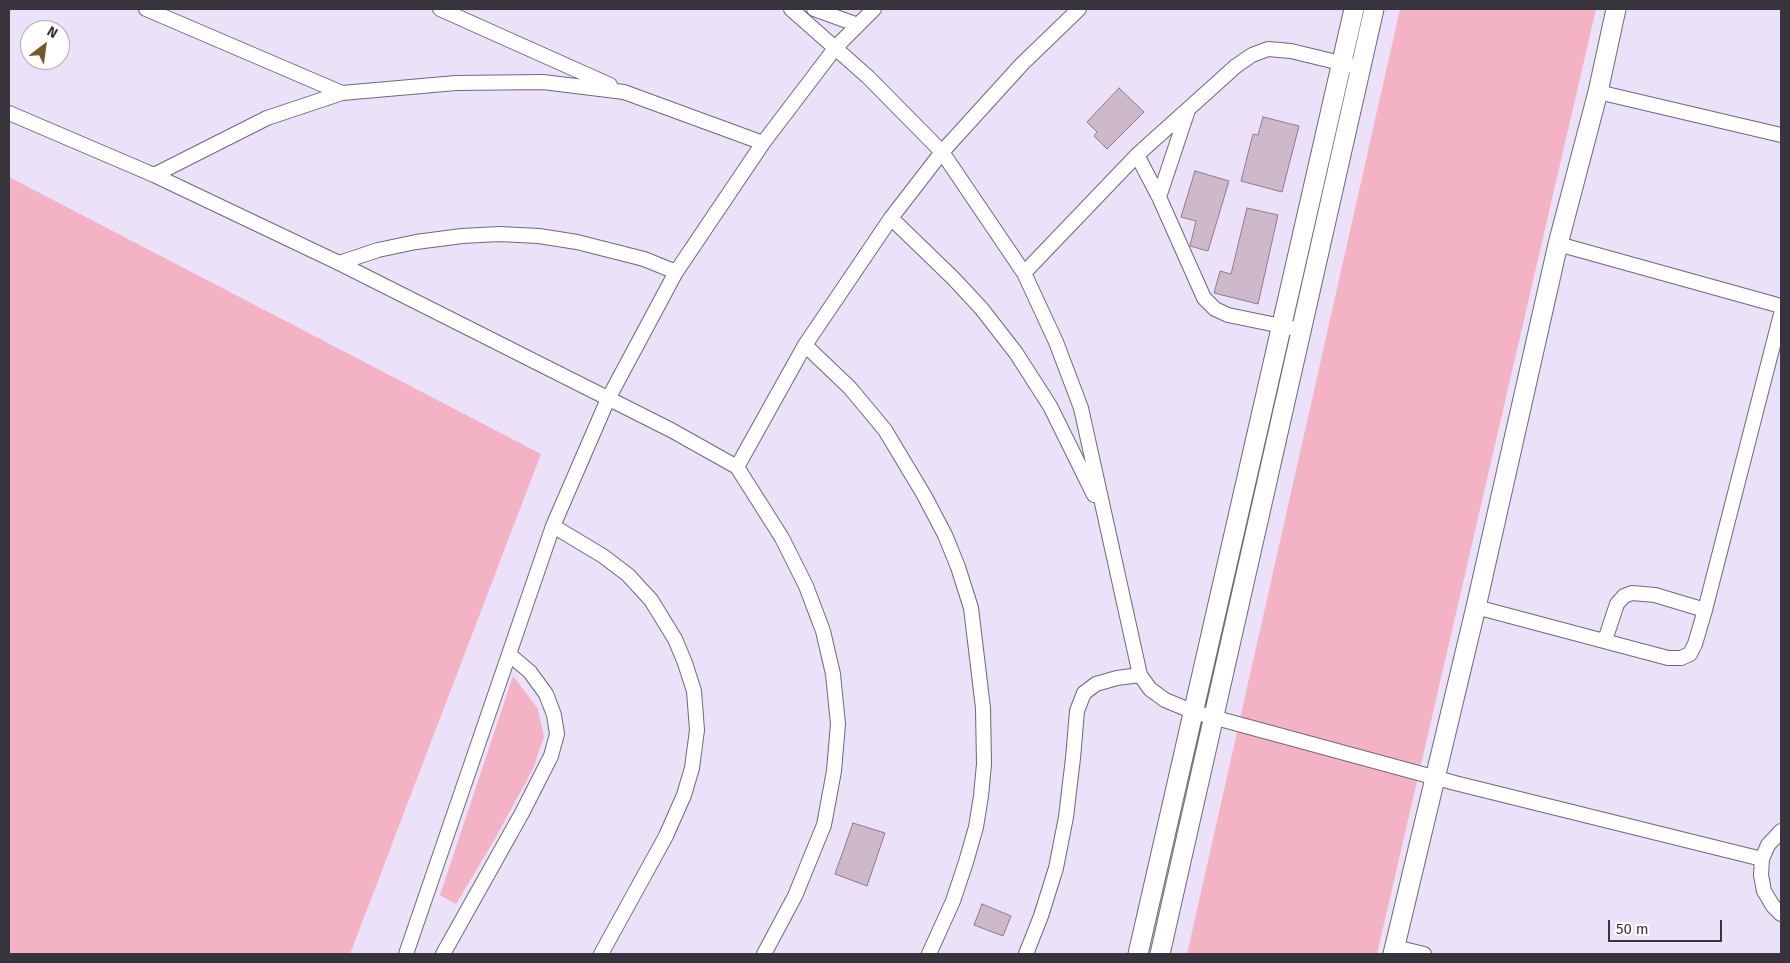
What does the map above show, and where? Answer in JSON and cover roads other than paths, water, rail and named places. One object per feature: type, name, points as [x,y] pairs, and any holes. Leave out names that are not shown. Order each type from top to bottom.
[{"type":"street","points":[[146,9],[342,94]]},
{"type":"street","points":[[440,9],[624,92],[763,143]]},
{"type":"street","points":[[791,9],[868,77],[942,152],[1024,273],[1056,342],[1081,408],[1140,675],[1150,689],[1166,700],[1194,712],[1436,778],[1762,859]]},
{"type":"street","points":[[814,9],[858,25]]},
{"type":"street","points":[[406,954],[553,526],[608,399],[676,272],[763,143],[836,47],[874,9]]},
{"type":"street","points":[[737,467],[805,345],[891,218],[942,152],[1022,64],[1079,9]]},
{"type":"street","points":[[1138,954],[1354,9]]},
{"type":"street","points":[[1160,954],[1374,9]]},
{"type":"street","points":[[1424,954],[1394,951],[1476,607],[1558,244],[1598,92],[1616,9]]},
{"type":"street","points":[[1024,273],[1137,154],[1236,66],[1252,55],[1268,50],[1291,51],[1361,68]]},
{"type":"street","points":[[154,175],[267,118],[342,94],[456,83],[543,82],[624,92]]},
{"type":"street","points":[[1598,92],[1781,135]]},
{"type":"street","points":[[1159,197],[1188,109]]},
{"type":"street","points":[[9,113],[154,175],[339,263],[671,430],[737,467],[782,538],[806,586],[825,640],[833,674],[838,724],[834,771],[824,825],[795,896],[764,954]]},
{"type":"street","points":[[1137,154],[1159,197],[1204,298],[1215,309],[1228,315],[1301,330]]},
{"type":"street","points":[[891,218],[981,308],[1016,353],[1050,406],[1105,520]]},
{"type":"street","points":[[339,263],[378,250],[416,242],[462,236],[499,234],[539,236],[577,242],[644,259],[676,272]]},
{"type":"street","points":[[1558,244],[1781,306]]},
{"type":"street","points":[[1476,607],[1668,658],[1681,658],[1690,654],[1695,644],[1705,610],[1781,314]]},
{"type":"street","points":[[805,345],[850,388],[885,430],[924,495],[945,535],[971,608],[983,708],[984,764],[981,796],[976,827],[966,862],[953,901],[929,954]]},
{"type":"street","points":[[553,526],[603,556],[628,575],[652,600],[675,638],[694,691],[697,730],[692,768],[684,795],[666,836],[601,954]]},
{"type":"street","points":[[1605,640],[1617,604],[1624,596],[1632,593],[1655,595],[1705,610]]},
{"type":"street","points":[[443,954],[522,813],[551,756],[557,734],[554,715],[546,694],[530,672],[510,655]]},
{"type":"street","points":[[1026,954],[1041,916],[1056,868],[1067,807],[1077,711],[1084,693],[1096,684],[1140,675]]},
{"type":"street","points":[[1781,831],[1768,845],[1762,859],[1761,875],[1764,891],[1773,906],[1781,914]]}]
